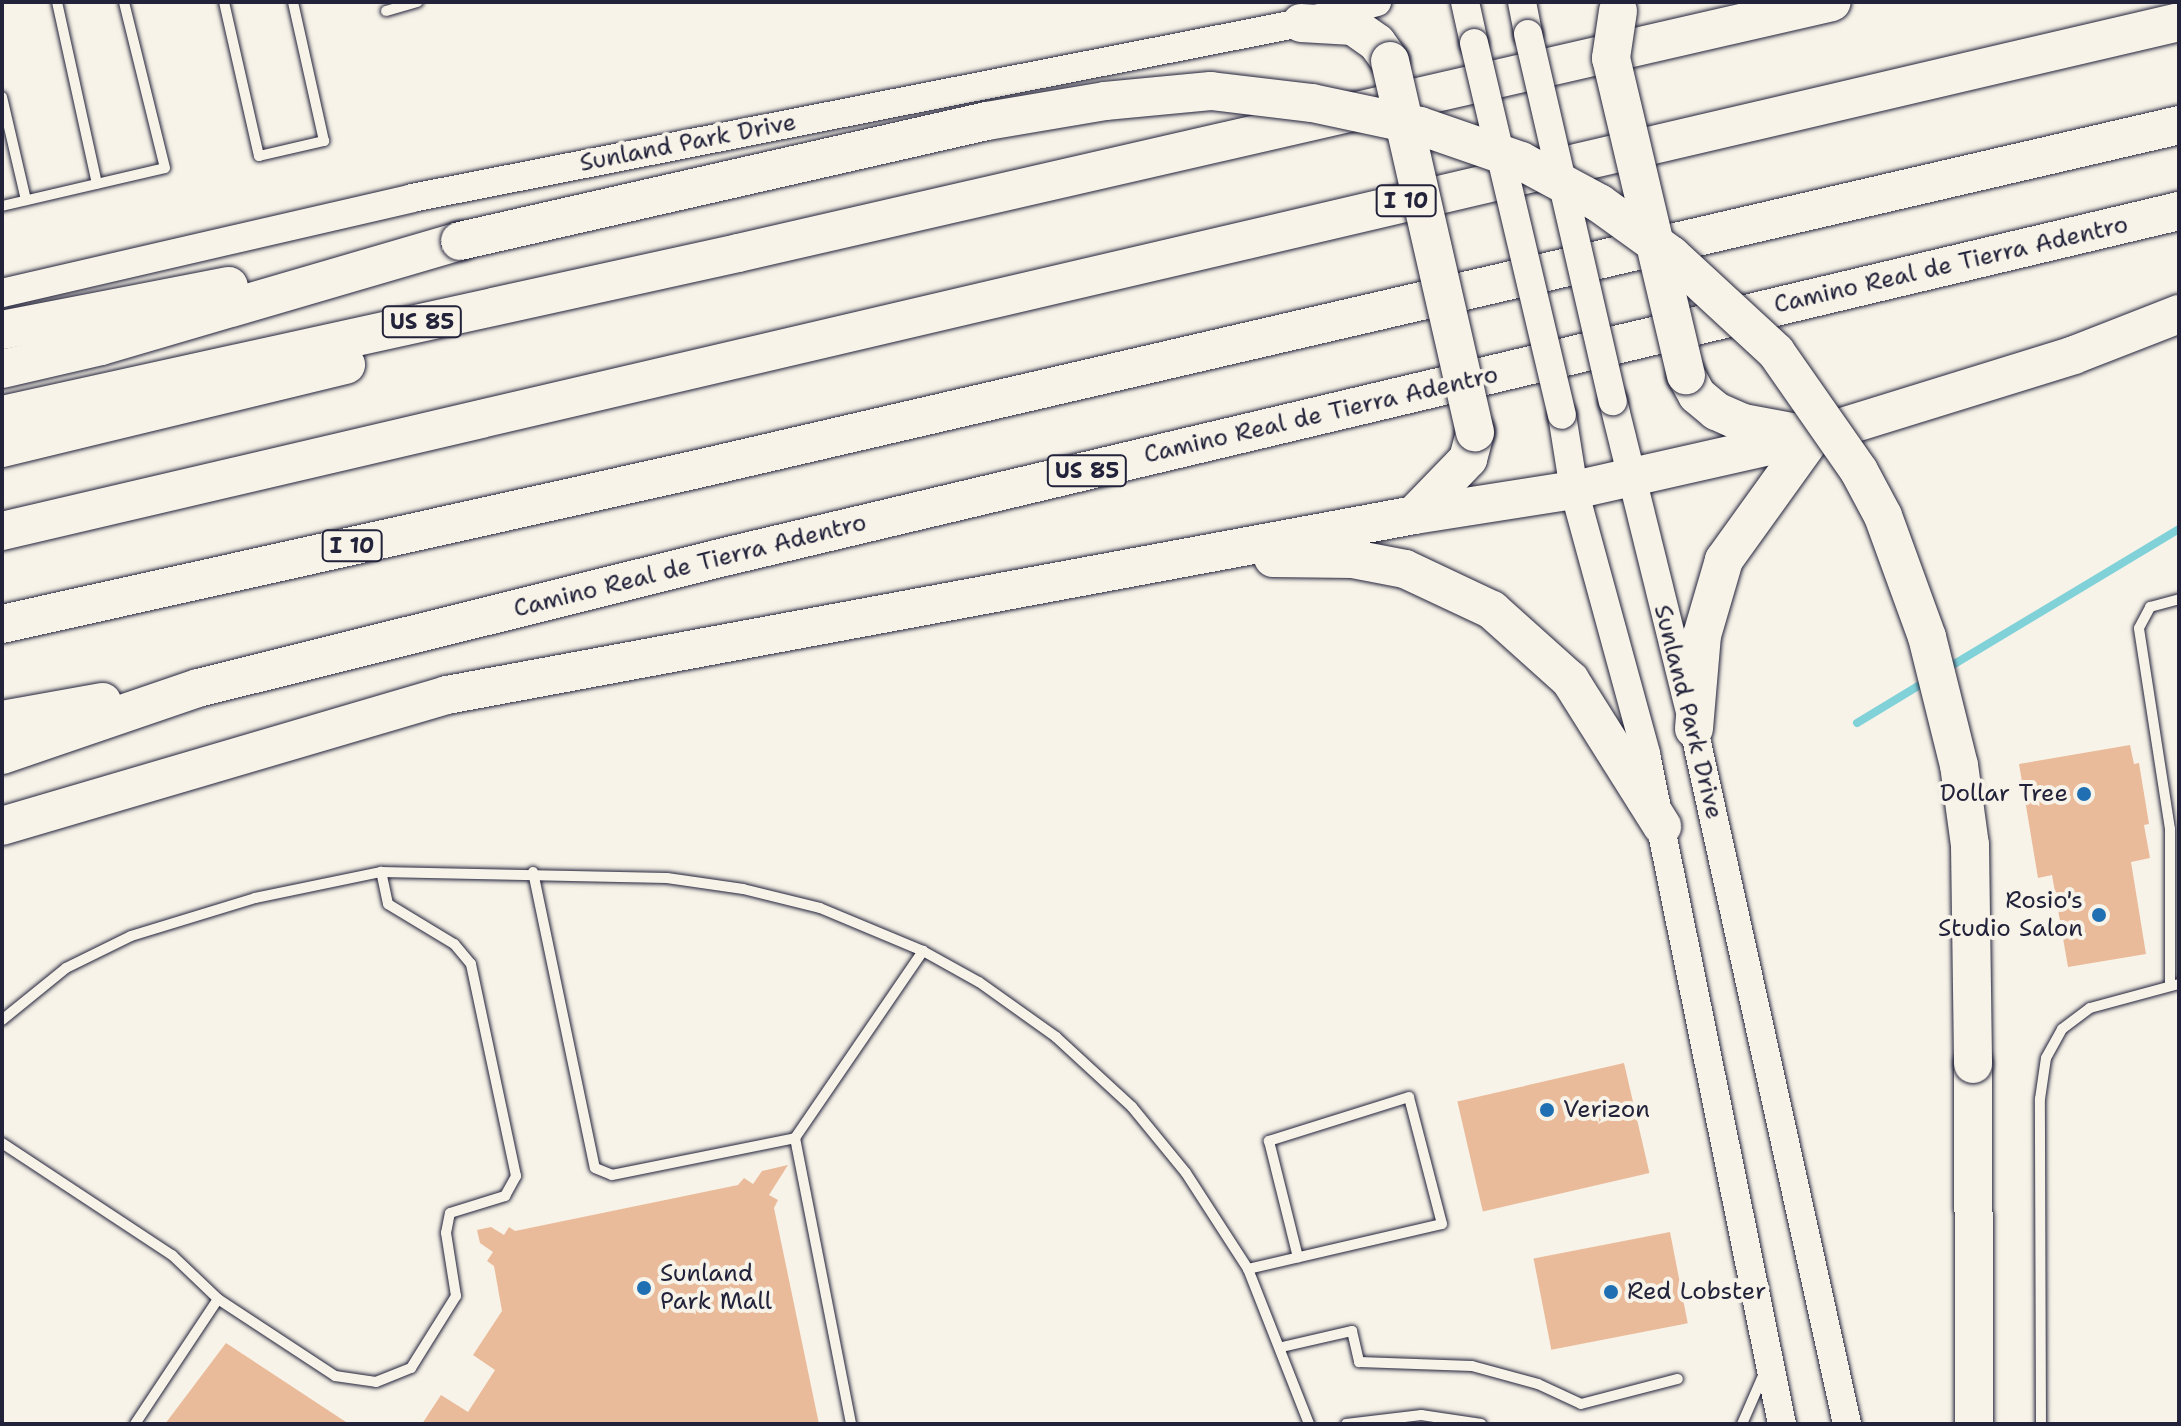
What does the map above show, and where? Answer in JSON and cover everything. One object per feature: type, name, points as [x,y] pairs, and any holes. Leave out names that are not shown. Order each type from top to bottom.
[{"type":"highway","name":"US 85","points":[[2,415],[738,253],[1832,2]]},
{"type":"highway","points":[[1621,6],[1611,58],[1686,375],[1697,395],[1716,411],[1743,423],[1813,436]]},
{"type":"highway","points":[[1309,12],[1353,26],[1377,43],[1390,61],[1475,432],[1468,459],[1414,515]]},
{"type":"highway","name":"I 10","points":[[2,531],[2179,22]]},
{"type":"highway","points":[[2,330],[460,241],[987,121],[1105,101],[1211,91],[1312,103],[1404,123],[1521,161],[1599,203],[1671,255],[1776,352],[1859,471],[1904,569],[1959,765],[1970,845],[1974,1424]]},
{"type":"highway","name":"I 10","points":[[2,624],[702,468],[2179,125]]},
{"type":"highway","name":"Camino Real de Tierra Adentro","points":[[2,755],[198,688],[720,558],[2179,211]]},
{"type":"highway","points":[[2,369],[101,346],[460,241]]},
{"type":"highway","points":[[2,448],[341,366],[738,253]]},
{"type":"highway","points":[[2,826],[447,695],[1414,515],[1574,490],[1813,436],[2074,355],[2179,314]]},
{"type":"highway","points":[[1694,729],[1702,635],[1724,560],[1813,436]]},
{"type":"highway","points":[[1191,556],[1353,559],[1405,569],[1463,591],[1522,632],[1570,680],[1662,826]]},
{"type":"highway","points":[[2,720],[198,688]]},
{"type":"main road","name":"Sunland Park Drive","points":[[2,293],[412,198],[1309,12],[1377,2]]},
{"type":"main road","points":[[1465,2],[1562,415],[1574,490],[1662,826],[1782,1424]]},
{"type":"main road","name":"Sunland Park Drive","points":[[1522,2],[1629,477],[1694,729],[1847,1424]]},
{"type":"lane","points":[[57,2],[97,184]]},
{"type":"lane","points":[[2,206],[165,168],[124,2]]},
{"type":"lane","points":[[224,2],[259,156],[324,141],[293,2]]},
{"type":"lane","points":[[386,11],[418,2]]},
{"type":"lane","points":[[2,97],[26,200]]},
{"type":"lane","points":[[2041,1424],[2040,1099],[2046,1058],[2062,1029],[2090,1008],[2175,984],[2172,860],[2139,628],[2150,607],[2179,599]]},
{"type":"lane","points":[[2,1143],[172,1255],[218,1299],[347,1381],[396,1377],[420,1358],[453,1305],[446,1233],[450,1213],[505,1196],[513,1187],[513,1155],[471,964],[454,944],[388,904],[381,872]]},
{"type":"lane","points":[[2,1020],[66,968],[131,936],[305,885],[381,872],[533,872],[667,878],[743,889],[820,908],[923,951],[1033,1019],[1108,1083],[1186,1173],[1248,1269],[1282,1347],[1309,1424]]},
{"type":"lane","points":[[533,872],[595,1168],[612,1175],[795,1138],[923,951]]},
{"type":"lane","points":[[1248,1269],[1442,1224],[1409,1097],[1269,1141],[1298,1257]]},
{"type":"lane","points":[[795,1138],[851,1424]]},
{"type":"lane","points":[[135,1424],[218,1299]]},
{"type":"lane","points":[[1282,1347],[1352,1331],[1359,1362],[1472,1366],[1538,1384],[1581,1404],[1678,1379]]},
{"type":"lane","points":[[1742,1424],[1768,1361]]},
{"type":"lane","points":[[1346,1424],[1421,1415],[1481,1424]]},
{"type":"building","name":"Dollar Tree","points":[[2130,745],[2134,764],[2139,763],[2149,824],[2144,825],[2150,858],[2131,862],[2146,954],[2068,967],[2052,875],[2038,878],[2019,764]]},
{"type":"building","points":[[1624,1063],[1649,1173],[1483,1212],[1457,1101]]},
{"type":"building","name":"Sunland Park Mall","points":[[788,1165],[769,1195],[778,1200],[774,1208],[819,1424],[422,1424],[441,1395],[468,1412],[495,1370],[473,1355],[502,1311],[494,1266],[487,1261],[493,1252],[480,1243],[477,1230],[491,1227],[504,1235],[509,1227],[515,1231],[738,1185],[744,1178],[753,1184],[762,1171]]},
{"type":"building","name":"Red Lobster","points":[[1670,1232],[1688,1323],[1551,1350],[1534,1259]]},
{"type":"building","points":[[226,1343],[349,1424],[165,1424]]},
{"type":"waterway","points":[[1946,669],[2179,529]]},
{"type":"waterway","points":[[1857,723],[1928,680]]},
{"type":"place","name":"Dollar Tree","points":[[2084,794]]},
{"type":"place","name":"Rosio's Studio Salon","points":[[2099,915]]},
{"type":"place","name":"Verizon","points":[[1547,1110]]},
{"type":"place","name":"Sunland Park Mall","points":[[644,1288]]},
{"type":"place","name":"Red Lobster","points":[[1611,1292]]}]
